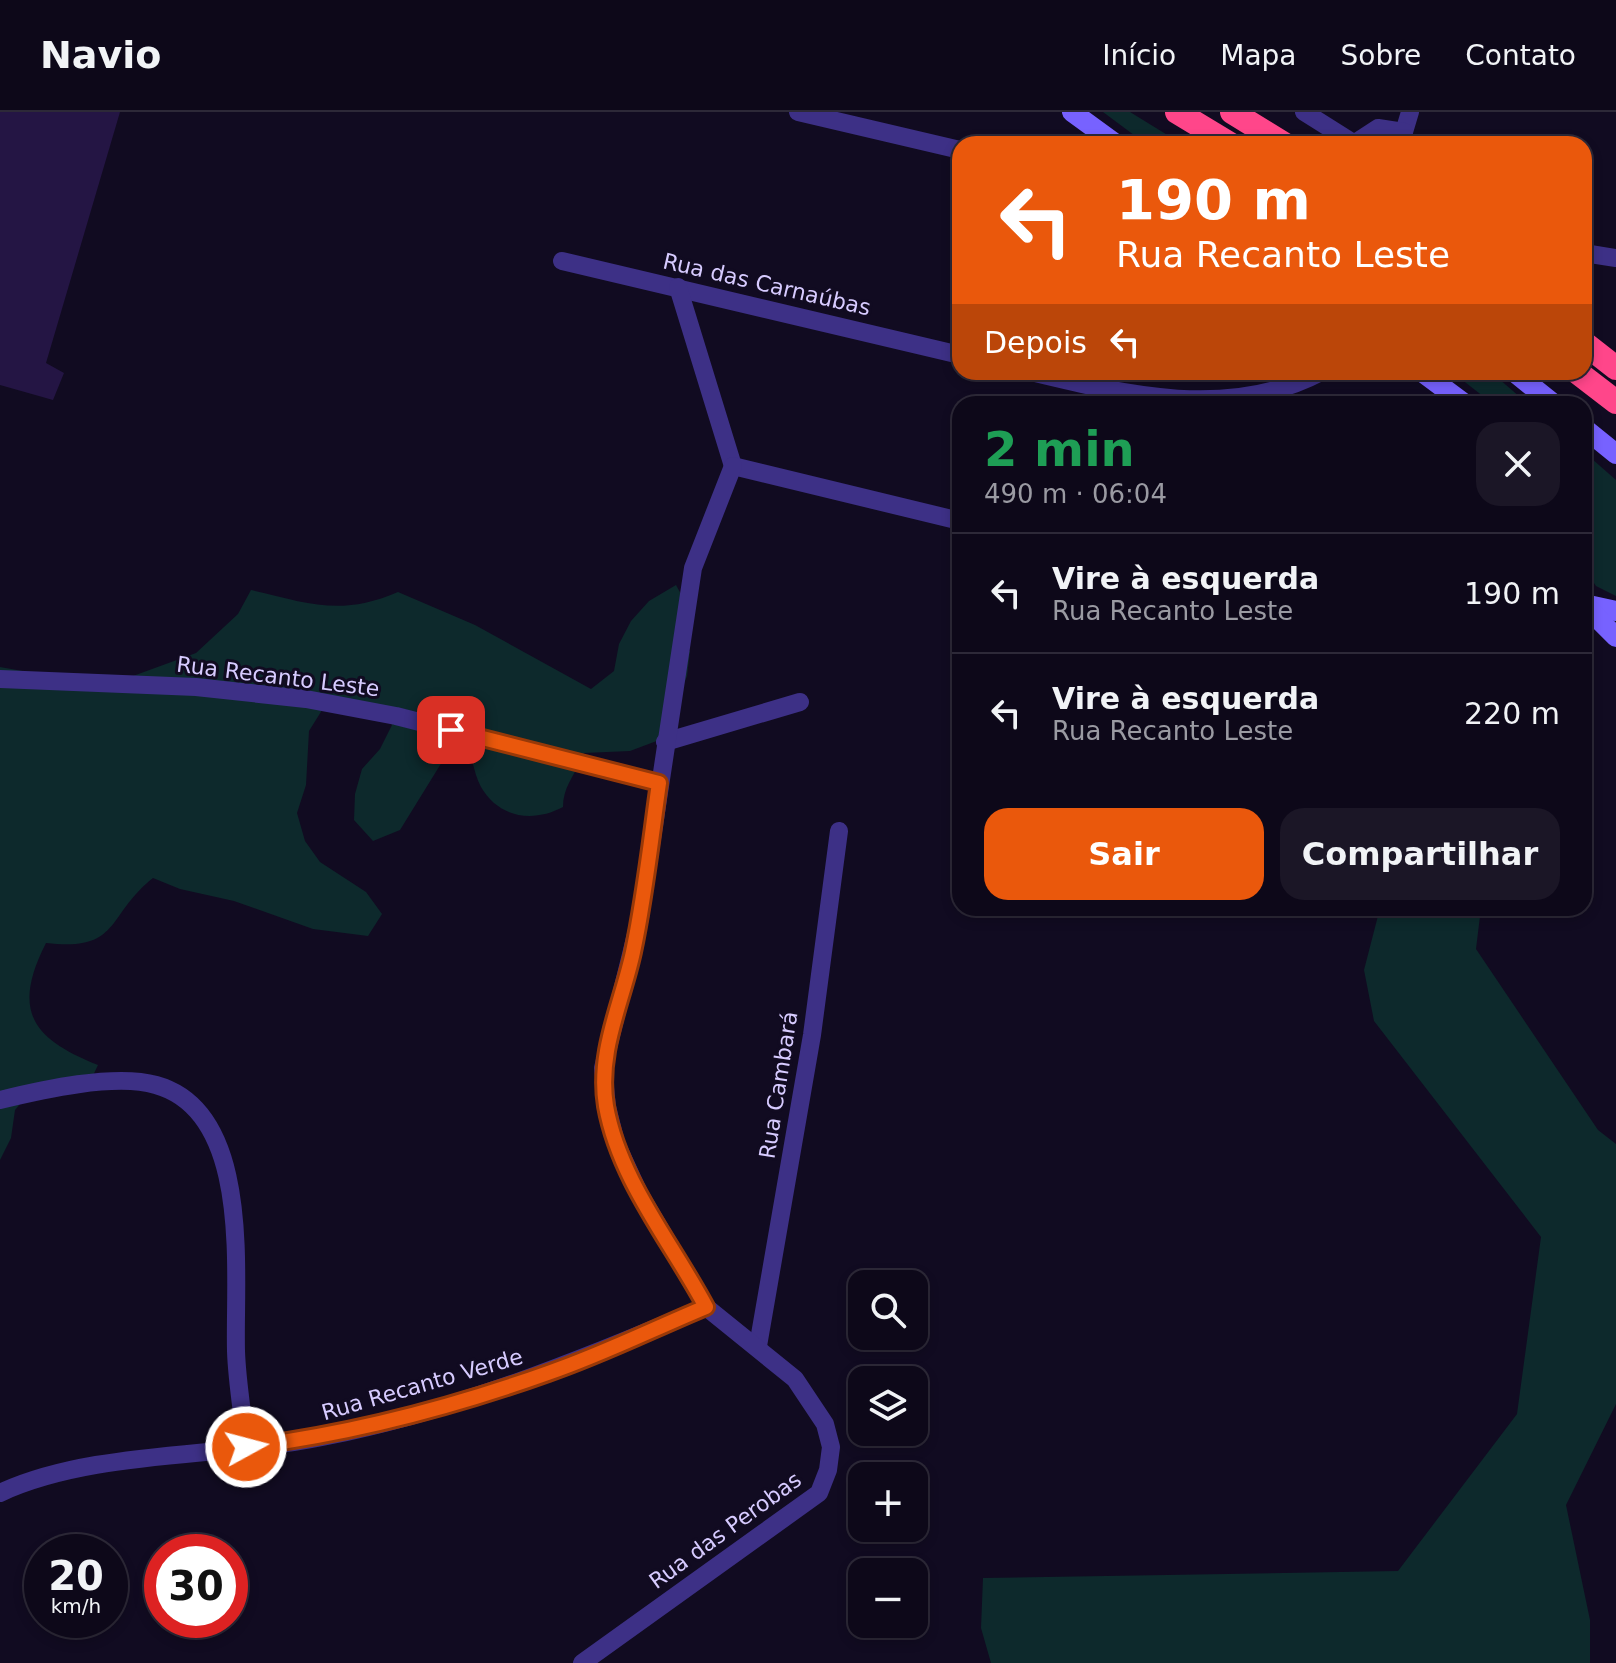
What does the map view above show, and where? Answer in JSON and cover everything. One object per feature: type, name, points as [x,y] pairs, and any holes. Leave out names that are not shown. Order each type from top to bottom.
[{"type":"highway","points":[[1177,112],[1216,136]]},
{"type":"highway","points":[[1232,112],[1271,136]]},
{"type":"highway","points":[[1592,349],[1616,368]]},
{"type":"highway","points":[[1587,380],[1616,402]]},
{"type":"main road","points":[[1072,112],[1099,136]]},
{"type":"main road","points":[[1433,380],[1454,396]]},
{"type":"main road","points":[[1524,380],[1544,396]]},
{"type":"main road","points":[[1592,434],[1616,454]]},
{"type":"main road","points":[[1592,606],[1616,611]]},
{"type":"main road","points":[[1592,612],[1616,637]]},
{"type":"street","points":[[798,112],[952,148]]},
{"type":"street","points":[[1304,112],[1343,136]]},
{"type":"street","points":[[1406,136],[1410,112]]},
{"type":"street","points":[[1366,136],[1378,128],[1400,136]]},
{"type":"street","points":[[1592,254],[1616,258]]},
{"type":"street","name":"Rua das Carnaúbas","points":[[562,261],[952,353]]},
{"type":"street","points":[[678,287],[733,466],[693,568],[640,918],[603,1068],[607,1107],[616,1143],[639,1193],[706,1307]]},
{"type":"street","points":[[1068,380],[1142,396]]},
{"type":"street","points":[[1233,396],[1272,391],[1300,380]]},
{"type":"street","points":[[733,466],[952,519]]},
{"type":"street","name":"Rua Recanto Leste","points":[[0,679],[196,687],[306,699],[396,716],[659,783]]},
{"type":"street","points":[[665,742],[800,702]]},
{"type":"street","name":"Rua Cambará","points":[[758,1346],[812,1035],[839,831]]},
{"type":"street","points":[[0,1100],[44,1091],[142,1082],[176,1094],[202,1117],[226,1169],[235,1230],[236,1352],[246,1447]]},
{"type":"street","name":"Rua das Perobas","points":[[582,1663],[819,1493],[831,1447],[825,1424],[795,1379],[706,1307]]},
{"type":"street","name":"Rua Recanto Verde","points":[[0,1493],[20,1484],[85,1468],[319,1438],[428,1410],[550,1373],[706,1307]]},
{"type":"green space","points":[[1103,112],[1130,112],[1169,136],[1135,136]]},
{"type":"green space","points":[[1462,380],[1500,380],[1519,396],[1483,396]]},
{"type":"green space","points":[[1592,459],[1616,480],[1616,596],[1596,586],[1592,580]]},
{"type":"green space","points":[[676,585],[682,596],[687,651],[690,651],[687,676],[662,739],[630,751],[584,753],[568,786],[563,807],[552,812],[518,815],[497,805],[481,787],[471,757],[442,762],[400,830],[373,841],[354,820],[355,794],[362,769],[380,749],[392,725],[376,704],[324,707],[309,731],[306,785],[297,813],[305,841],[320,862],[366,892],[382,914],[368,936],[313,929],[234,901],[180,889],[153,878],[100,936],[88,942],[46,943],[30,988],[34,1020],[58,1045],[98,1065],[87,1088],[32,1090],[15,1110],[11,1138],[0,1160],[0,667],[45,675],[122,680],[196,653],[238,614],[251,590],[307,603],[341,606],[377,600],[398,592],[475,625],[591,689],[614,671],[619,644],[631,621],[649,601]]},
{"type":"green space","points":[[1378,916],[1480,916],[1476,949],[1598,1130],[1616,1144],[1616,1404],[1566,1505],[1590,1620],[1590,1663],[991,1663],[981,1628],[983,1578],[1398,1571],[1517,1414],[1541,1237],[1374,1021],[1364,970]]},
{"type":"building","points":[[0,112],[120,112],[46,363],[64,373],[53,400],[0,385]]},
{"type":"route","points":[[246,1447],[319,1438],[398,1420],[550,1373],[706,1307],[680,1258],[639,1193],[616,1143],[607,1107],[603,1068],[640,918],[659,783],[451,730]]}]
